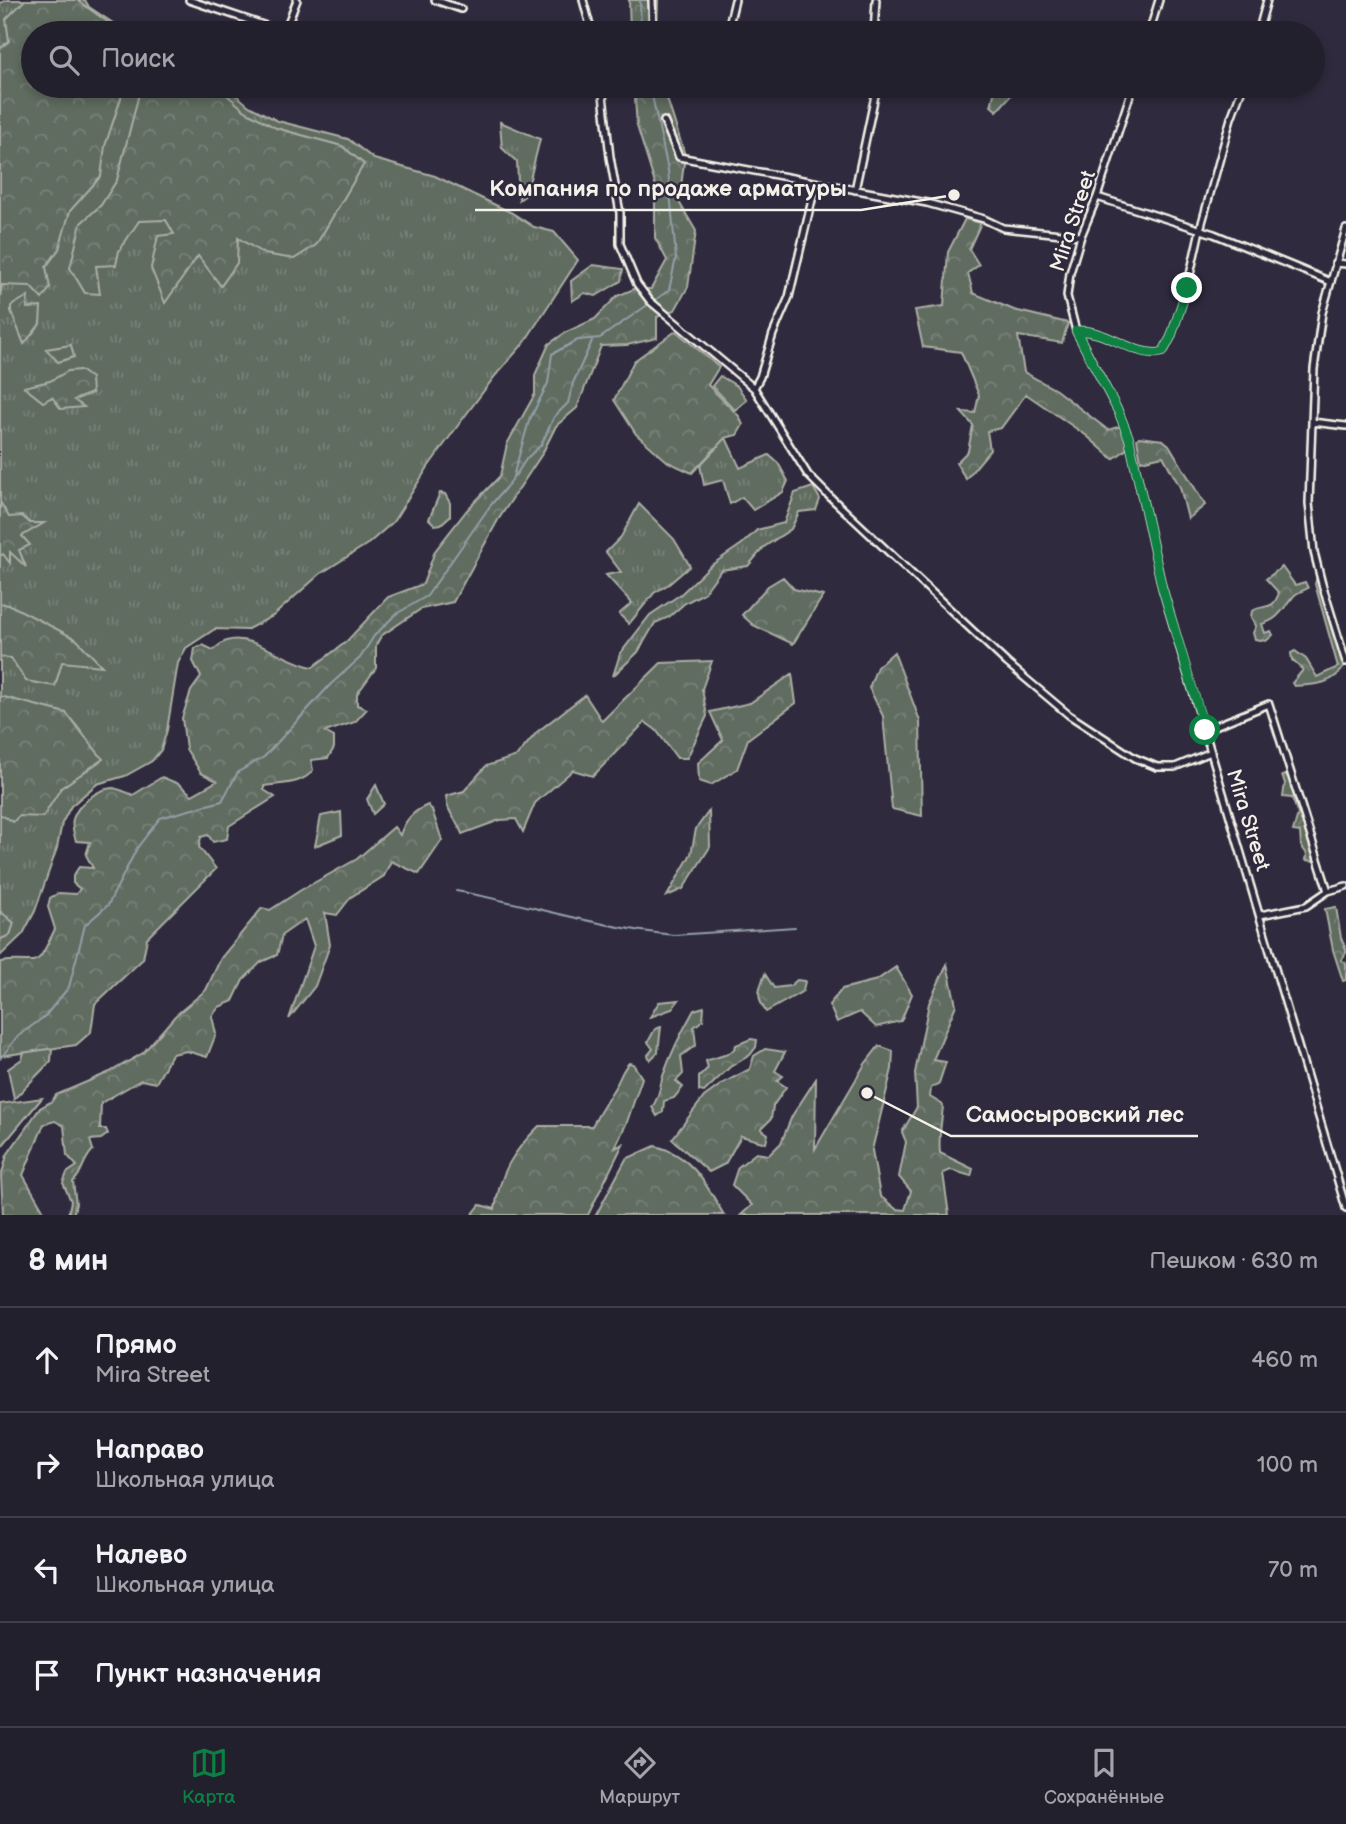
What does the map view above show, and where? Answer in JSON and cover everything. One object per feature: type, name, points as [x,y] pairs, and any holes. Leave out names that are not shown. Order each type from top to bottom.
[{"type":"street","points":[[189,0],[253,21]]},
{"type":"street","points":[[290,21],[297,0]]},
{"type":"street","points":[[435,0],[461,9]]},
{"type":"street","points":[[583,0],[589,21]]},
{"type":"street","points":[[652,0],[653,21]]},
{"type":"street","points":[[730,21],[735,0]]},
{"type":"street","points":[[875,21],[876,0]]},
{"type":"street","points":[[1153,21],[1159,0]]},
{"type":"street","points":[[1262,21],[1268,0]]},
{"type":"street","points":[[603,98],[620,213],[620,244],[637,284],[652,303],[754,388],[808,475],[1007,663],[1069,715],[1135,758],[1157,767],[1175,767],[1212,752]]},
{"type":"street","points":[[855,190],[874,98]]},
{"type":"street","name":"Mira Street","points":[[1129,98],[1097,197],[1081,236],[1070,273],[1067,296],[1076,331],[1119,413],[1129,438],[1162,587],[1346,1208]]},
{"type":"street","points":[[1076,331],[1096,331],[1143,351],[1155,354],[1163,352],[1171,337],[1187,288],[1200,230],[1238,98]]},
{"type":"street","points":[[664,121],[678,157],[927,203],[984,219],[1003,228],[1081,236]]},
{"type":"street","points":[[754,388],[789,297],[816,183]]},
{"type":"street","points":[[1097,197],[1200,230],[1331,282]]},
{"type":"street","points":[[1346,229],[1321,320],[1314,369],[1309,503],[1314,552],[1346,662]]},
{"type":"street","points":[[1335,263],[1346,264]]},
{"type":"street","points":[[1312,422],[1346,426]]},
{"type":"street","points":[[1205,730],[1269,704],[1328,891]]},
{"type":"street","points":[[1260,915],[1306,906],[1328,891],[1346,886]]},
{"type":"green space","points":[[7,0],[85,0],[89,7],[110,21],[21,21],[21,98],[240,98],[249,106],[278,121],[348,139],[374,159],[435,176],[512,213],[534,227],[554,232],[578,260],[524,343],[459,424],[393,522],[369,543],[320,574],[273,616],[246,630],[215,629],[186,648],[178,663],[161,750],[152,761],[125,776],[97,784],[71,806],[62,823],[57,848],[35,911],[23,934],[0,956],[0,3]]},
{"type":"green space","points":[[25,0],[77,0],[106,21],[21,21],[21,98],[121,98],[105,146],[101,176],[70,211],[59,249],[46,267],[50,288],[42,299],[30,286],[2,285],[0,297],[0,49],[9,41],[6,19]]},
{"type":"green space","points":[[629,0],[658,0],[657,21],[630,21]]},
{"type":"green space","points":[[138,98],[230,98],[244,110],[276,128],[342,146],[364,164],[316,245],[294,259],[264,254],[238,238],[237,263],[221,286],[198,256],[165,303],[151,268],[158,236],[174,234],[166,220],[139,221],[119,251],[116,265],[96,266],[100,294],[85,293],[70,268],[81,223],[101,205],[117,180]]},
{"type":"green space","points":[[635,98],[667,98],[685,155],[679,202],[696,231],[688,287],[675,310],[657,317],[657,338],[627,345],[601,346],[577,408],[556,426],[542,454],[498,520],[453,602],[421,609],[381,636],[376,645],[376,668],[357,694],[357,705],[367,709],[355,722],[325,732],[334,737],[334,748],[328,758],[311,760],[313,770],[304,778],[264,786],[264,790],[275,797],[229,826],[227,839],[213,842],[208,835],[201,837],[199,847],[216,869],[147,938],[143,959],[95,1004],[91,1032],[76,1045],[0,1056],[0,962],[39,958],[55,929],[48,907],[50,898],[59,893],[76,894],[80,889],[73,883],[73,876],[79,867],[93,868],[86,855],[90,842],[76,841],[74,833],[73,819],[79,808],[100,791],[114,788],[133,795],[162,777],[179,784],[192,795],[217,781],[201,773],[186,749],[182,718],[191,691],[201,677],[193,661],[195,648],[203,645],[213,650],[221,643],[236,639],[258,644],[313,667],[346,642],[388,597],[423,584],[435,551],[467,510],[500,476],[507,444],[535,394],[535,375],[549,344],[566,332],[595,319],[617,296],[634,289],[651,289],[667,260],[655,238],[655,184],[637,126]]},
{"type":"green space","points":[[993,98],[1009,98],[997,111],[991,106]]},
{"type":"green space","points":[[500,122],[540,139],[526,195],[519,200],[517,162],[502,148]]},
{"type":"green space","points":[[965,219],[981,223],[969,249],[979,265],[968,273],[973,293],[1014,310],[1068,323],[1062,343],[1018,336],[1024,372],[1056,390],[1108,430],[1124,425],[1127,449],[1113,459],[1087,436],[1026,394],[1001,428],[987,431],[990,450],[966,479],[956,463],[968,451],[973,425],[961,412],[975,413],[979,395],[961,352],[923,347],[915,310],[944,306],[948,252]]},
{"type":"green space","points":[[593,265],[623,269],[621,281],[596,296],[585,293],[572,301],[571,281]]},
{"type":"green space","points":[[28,296],[27,308],[41,307],[40,324],[24,344],[11,306]]},
{"type":"green space","points":[[676,331],[719,367],[708,385],[739,416],[743,425],[737,435],[725,438],[692,473],[668,462],[636,434],[614,400],[634,361]]},
{"type":"green space","points":[[71,345],[74,357],[58,362],[46,349]]},
{"type":"green space","points":[[80,370],[91,378],[92,393],[74,400],[84,407],[61,409],[52,397],[43,402],[24,387],[50,381],[68,371]]},
{"type":"green space","points":[[720,376],[737,386],[747,400],[735,410],[712,386]]},
{"type":"green space","points":[[726,438],[740,468],[769,455],[778,463],[788,481],[783,492],[753,510],[742,497],[730,504],[723,480],[704,485],[700,465]]},
{"type":"green space","points":[[1137,439],[1163,440],[1169,445],[1205,505],[1188,519],[1180,487],[1163,456],[1141,461]]},
{"type":"green space","points":[[813,487],[820,499],[816,510],[799,512],[791,529],[764,547],[748,566],[721,570],[704,593],[685,603],[669,617],[655,623],[638,652],[613,676],[620,654],[650,615],[681,594],[710,566],[757,530],[784,523],[795,493]]},
{"type":"green space","points":[[440,493],[445,494],[450,503],[450,516],[441,524],[435,525],[429,519]]},
{"type":"green space","points":[[0,502],[9,517],[22,516],[30,523],[44,523],[22,536],[30,545],[19,550],[26,567],[10,552],[10,563],[3,554],[0,556]]},
{"type":"green space","points":[[639,504],[674,539],[690,566],[654,593],[629,624],[619,614],[632,603],[606,575],[621,572],[606,552],[621,537]]},
{"type":"green space","points":[[1282,567],[1295,585],[1305,582],[1308,588],[1294,595],[1276,617],[1262,624],[1265,633],[1271,631],[1273,635],[1266,641],[1255,639],[1253,633],[1256,626],[1251,617],[1252,611],[1274,603],[1279,593],[1266,579]]},
{"type":"green space","points":[[783,577],[794,589],[823,596],[793,644],[753,625],[742,615],[768,586]]},
{"type":"green space","points":[[1317,577],[1345,665],[1329,680],[1294,686],[1292,683],[1303,670],[1292,660],[1291,653],[1295,651],[1306,659],[1317,677],[1338,667],[1315,584]]},
{"type":"green space","points":[[0,603],[12,606],[76,639],[102,666],[62,662],[55,686],[26,681],[11,658],[0,657]]},
{"type":"green space","points":[[894,652],[920,721],[922,816],[892,809],[883,716],[869,688],[877,667]]},
{"type":"green space","points":[[712,661],[702,689],[707,716],[687,758],[677,758],[656,730],[645,722],[593,776],[573,770],[535,803],[523,832],[516,819],[500,820],[462,834],[448,808],[446,796],[464,791],[486,766],[517,756],[537,732],[585,695],[602,721],[661,663]]},
{"type":"green space","points":[[792,674],[796,703],[748,739],[737,769],[711,785],[699,781],[698,763],[723,740],[710,712],[750,703]]},
{"type":"green space","points":[[0,696],[66,713],[103,759],[61,788],[43,817],[19,816],[13,822],[0,814]]},
{"type":"green space","points":[[1289,774],[1315,861],[1306,860],[1307,854],[1301,846],[1300,832],[1293,831],[1298,814],[1292,798],[1283,797],[1285,783],[1282,776]]},
{"type":"green space","points":[[376,785],[384,804],[373,814],[367,799]]},
{"type":"green space","points":[[428,805],[442,840],[419,874],[391,861],[384,876],[351,897],[337,915],[325,913],[330,945],[315,986],[289,1019],[314,946],[305,919],[282,935],[277,955],[261,962],[243,980],[233,1001],[219,1007],[212,1016],[216,1034],[207,1057],[187,1051],[172,1054],[156,1083],[141,1080],[101,1103],[100,1129],[106,1129],[108,1134],[101,1139],[90,1140],[93,1150],[73,1182],[76,1204],[73,1215],[68,1215],[71,1201],[63,1183],[67,1173],[77,1166],[67,1155],[64,1126],[55,1121],[44,1124],[23,1175],[46,1215],[3,1215],[1,1177],[7,1155],[40,1108],[52,1101],[56,1095],[110,1072],[143,1053],[175,1016],[206,990],[221,958],[262,908],[270,910],[357,859],[394,827],[400,835],[410,817]]},
{"type":"green space","points":[[709,811],[710,847],[683,889],[667,896],[691,854],[696,829]]},
{"type":"green space","points":[[341,812],[342,835],[315,846],[321,816]]},
{"type":"green space","points":[[1336,907],[1341,938],[1346,949],[1341,960],[1346,963],[1346,980],[1343,981],[1333,950],[1325,909]]},
{"type":"green space","points":[[0,911],[14,923],[10,935],[1,939],[0,943]]},
{"type":"green space","points":[[947,964],[956,1005],[933,1060],[946,1062],[939,1083],[931,1088],[930,1097],[943,1105],[940,1153],[973,1169],[971,1176],[951,1170],[943,1173],[949,1215],[741,1215],[752,1205],[732,1185],[738,1167],[756,1153],[769,1155],[781,1143],[792,1116],[816,1079],[815,1149],[865,1064],[879,1046],[893,1051],[892,1069],[872,1150],[880,1196],[896,1209],[905,1210],[911,1191],[899,1177],[906,1142],[902,1132],[917,1107],[915,1073],[929,1003]]},
{"type":"green space","points":[[896,967],[912,994],[901,1021],[876,1027],[860,1012],[837,1022],[829,1005],[842,989],[877,980]]},
{"type":"green space","points":[[765,974],[774,988],[790,986],[797,980],[805,981],[803,991],[766,1012],[759,994]]},
{"type":"green space","points":[[679,1000],[672,1009],[650,1017],[659,1002]]},
{"type":"green space","points":[[704,1007],[703,1020],[694,1027],[696,1045],[681,1056],[683,1074],[676,1081],[683,1087],[674,1098],[664,1101],[663,1112],[657,1116],[652,1107],[670,1059],[694,1010]]},
{"type":"green space","points":[[661,1027],[658,1052],[650,1060],[648,1055],[653,1049],[648,1042],[655,1029]]},
{"type":"green space","points":[[751,1039],[757,1040],[750,1055],[730,1067],[704,1092],[699,1091],[699,1077],[708,1068],[706,1061],[727,1054],[736,1045]]},
{"type":"green space","points":[[52,1048],[51,1061],[14,1099],[8,1069],[22,1059],[24,1052]]},
{"type":"green space","points":[[765,1049],[785,1052],[775,1071],[783,1076],[777,1081],[786,1087],[773,1106],[771,1119],[761,1129],[768,1134],[766,1143],[741,1136],[725,1164],[709,1172],[672,1139],[704,1097],[750,1069],[754,1056]]},
{"type":"green space","points":[[629,1063],[633,1064],[642,1078],[615,1148],[623,1144],[588,1215],[472,1215],[480,1205],[495,1209],[500,1184],[509,1163],[539,1126],[592,1126]]},
{"type":"green space","points":[[42,1098],[2,1146],[0,1150],[0,1104]]},
{"type":"green space","points":[[655,1146],[679,1156],[697,1172],[724,1215],[596,1215],[626,1159]]},
{"type":"waterway","points":[[640,0],[641,21]]},
{"type":"waterway","points":[[653,98],[668,170],[676,258],[669,290],[654,301]]},
{"type":"waterway","points":[[0,1059],[16,1038],[45,1016],[69,987],[85,925],[108,905],[137,848],[160,818],[222,801],[238,772],[264,757],[331,684],[360,658],[374,636],[396,614],[427,596],[490,506],[512,480],[529,421],[548,383],[552,354],[578,340],[600,338],[649,304]]},
{"type":"waterway","points":[[515,476],[527,458],[541,445],[554,417],[568,403],[573,383],[592,341]]},
{"type":"waterway","points":[[456,891],[619,927],[674,935],[795,927]]},
{"type":"place","name":"Компания по продаже арматуры","points":[[954,195]]},
{"type":"place","name":"Самосыровский лес","points":[[867,1093]]},
{"type":"route","points":[[1187,288],[1171,337],[1163,352],[1155,354],[1143,351],[1096,331],[1076,331],[1125,425],[1162,587],[1205,730]]}]
